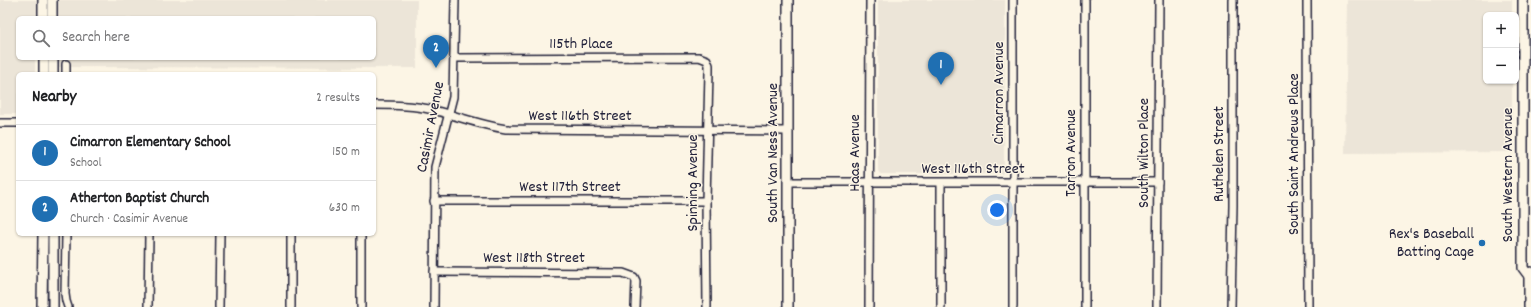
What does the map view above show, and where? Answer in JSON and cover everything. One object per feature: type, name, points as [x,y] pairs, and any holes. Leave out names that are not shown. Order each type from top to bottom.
[{"type":"main road","points":[[43,0],[43,16]]},
{"type":"main road","points":[[52,0],[52,16]]},
{"type":"main road","name":"South Van Ness Avenue","points":[[788,0],[788,307]]},
{"type":"main road","name":"South Western Avenue","points":[[1523,0],[1523,268],[1530,274],[1529,307]]},
{"type":"main road","points":[[44,60],[44,72]]},
{"type":"main road","points":[[53,60],[53,72]]},
{"type":"main road","points":[[42,236],[42,307]]},
{"type":"main road","points":[[53,236],[53,307]]},
{"type":"street","name":"Casimir Avenue","points":[[434,307],[435,166],[453,97],[455,0]]},
{"type":"street","name":"Haas Avenue","points":[[869,307],[870,0]]},
{"type":"street","name":"Cimarron Avenue","points":[[1013,0],[1013,307]]},
{"type":"street","name":"Tarron Avenue","points":[[1085,0],[1085,307]]},
{"type":"street","name":"South Wilton Place","points":[[1157,307],[1159,0]]},
{"type":"street","name":"Ruthelen Street","points":[[1231,307],[1233,205],[1233,0]]},
{"type":"street","name":"South Saint Andrews Place","points":[[1307,0],[1308,307]]},
{"type":"street","name":"115th Place","points":[[455,58],[699,57],[707,60]]},
{"type":"street","name":"Spinning Avenue","points":[[707,60],[709,66],[706,201],[707,307]]},
{"type":"street","points":[[66,64],[66,72]]},
{"type":"street","name":"West 116th Street","points":[[376,105],[411,106],[428,109],[494,128],[506,129],[788,131]]},
{"type":"street","points":[[0,123],[16,123]]},
{"type":"street","name":"West 116th Street","points":[[788,182],[1158,182]]},
{"type":"street","points":[[941,183],[941,307]]},
{"type":"street","name":"West 117th Street","points":[[434,201],[706,201]]},
{"type":"street","points":[[66,236],[65,294],[68,307]]},
{"type":"street","points":[[148,307],[149,236]]},
{"type":"street","points":[[219,307],[220,236]]},
{"type":"street","points":[[291,236],[291,307]]},
{"type":"street","points":[[361,236],[362,307]]},
{"type":"street","name":"West 118th Street","points":[[434,272],[623,273],[634,277],[636,281],[635,307]]},
{"type":"shaded area","points":[[0,0],[37,0],[37,16],[16,16],[16,60],[35,60],[35,72],[16,72],[16,114],[0,114]]},
{"type":"shaded area","points":[[57,0],[417,0],[417,68],[58,67],[58,60],[376,60],[376,16],[58,16]]},
{"type":"shaded area","points":[[878,0],[1005,0],[1004,171],[1002,174],[879,173]]},
{"type":"shaded area","points":[[1347,0],[1512,0],[1512,12],[1483,12],[1483,84],[1512,84],[1512,152],[1345,153]]},
{"type":"place","name":"Atherton Baptist Church","points":[[436,68]]},
{"type":"place","name":"Cimarron Elementary School","points":[[941,85]]},
{"type":"place","name":"Rex's Baseball Batting Cage","points":[[1482,243]]}]
